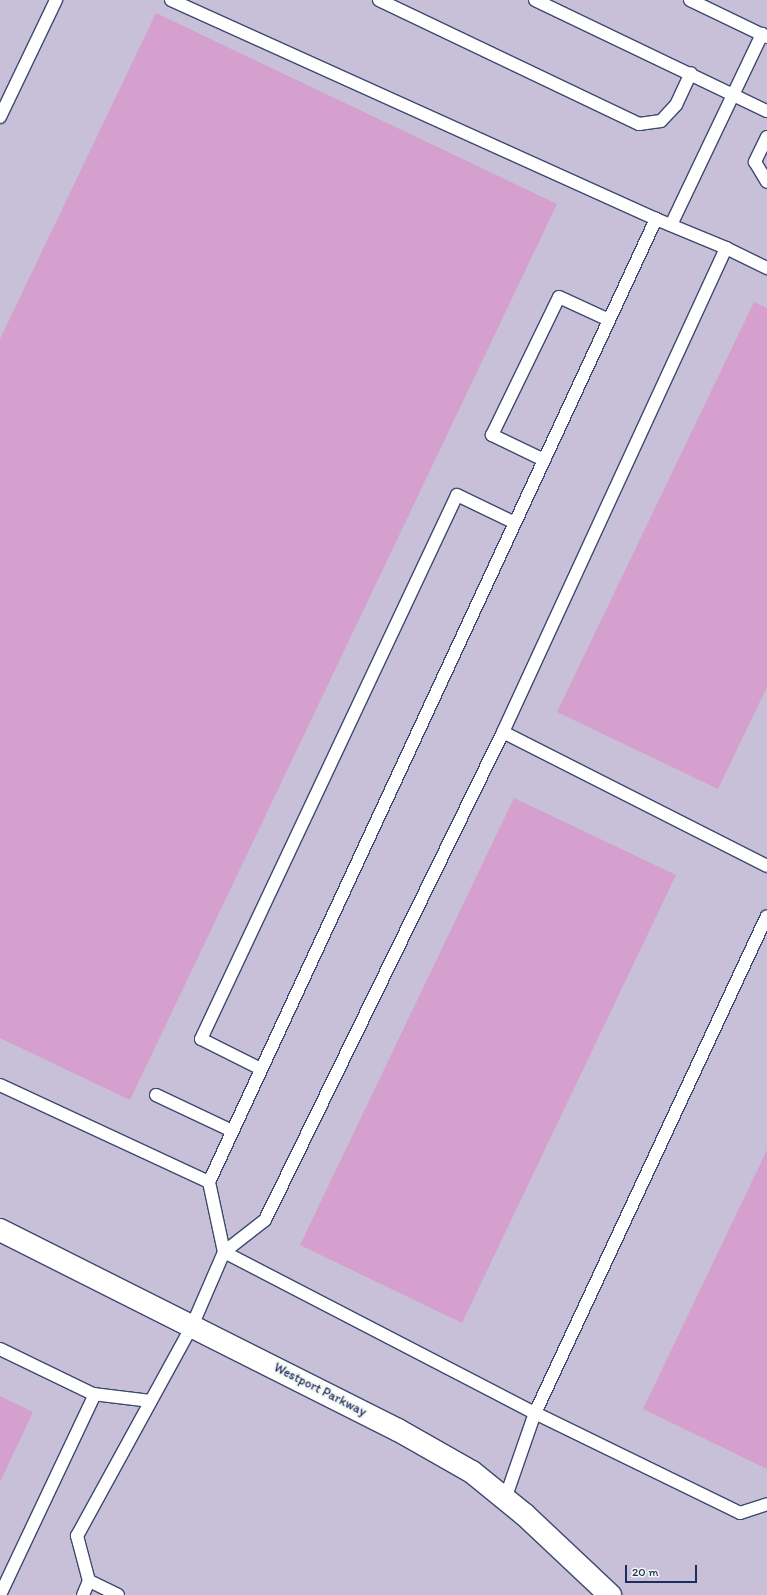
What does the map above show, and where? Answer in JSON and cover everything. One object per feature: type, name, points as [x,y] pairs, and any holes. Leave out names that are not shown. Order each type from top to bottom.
[{"type":"street","name":"Westport Parkway","points":[[0,1230],[398,1430],[472,1472],[505,1499],[610,1595]]},
{"type":"lane","points":[[0,117],[56,0]]},
{"type":"lane","points":[[171,0],[671,225],[726,248],[767,268]]},
{"type":"lane","points":[[379,0],[639,124],[662,121],[676,105],[691,73]]},
{"type":"lane","points":[[535,0],[732,92],[767,111]]},
{"type":"lane","points":[[671,225],[732,92],[764,36],[690,0]]},
{"type":"lane","points":[[767,137],[755,162],[767,182]]},
{"type":"lane","points":[[656,218],[208,1182],[224,1252],[535,1413],[740,1513],[767,1504]]},
{"type":"lane","points":[[83,1595],[89,1581],[77,1536],[192,1326],[224,1252],[265,1220],[503,732],[726,248]]},
{"type":"lane","points":[[544,460],[492,435],[558,297],[609,320]]},
{"type":"lane","points":[[261,1069],[201,1039],[457,495],[515,523]]},
{"type":"lane","points":[[503,732],[767,866]]},
{"type":"lane","points":[[505,1499],[535,1413],[767,916]]},
{"type":"lane","points":[[0,1085],[208,1182]]},
{"type":"lane","points":[[156,1095],[232,1131]]},
{"type":"lane","points":[[0,1349],[96,1394],[151,1401]]},
{"type":"lane","points":[[0,1595],[96,1394]]},
{"type":"lane","points":[[89,1581],[118,1595]]},
{"type":"shaded area","points":[[0,0],[767,0],[767,1595],[0,1595]]},
{"type":"building","points":[[156,13],[557,204],[130,1100],[0,1038],[0,339]]},
{"type":"building","points":[[754,302],[767,308],[767,687],[718,789],[557,712]]},
{"type":"building","points":[[514,798],[676,875],[462,1323],[300,1245]]},
{"type":"building","points":[[767,1150],[767,1469],[643,1409]]},
{"type":"building","points":[[0,1396],[33,1412],[0,1482]]}]
